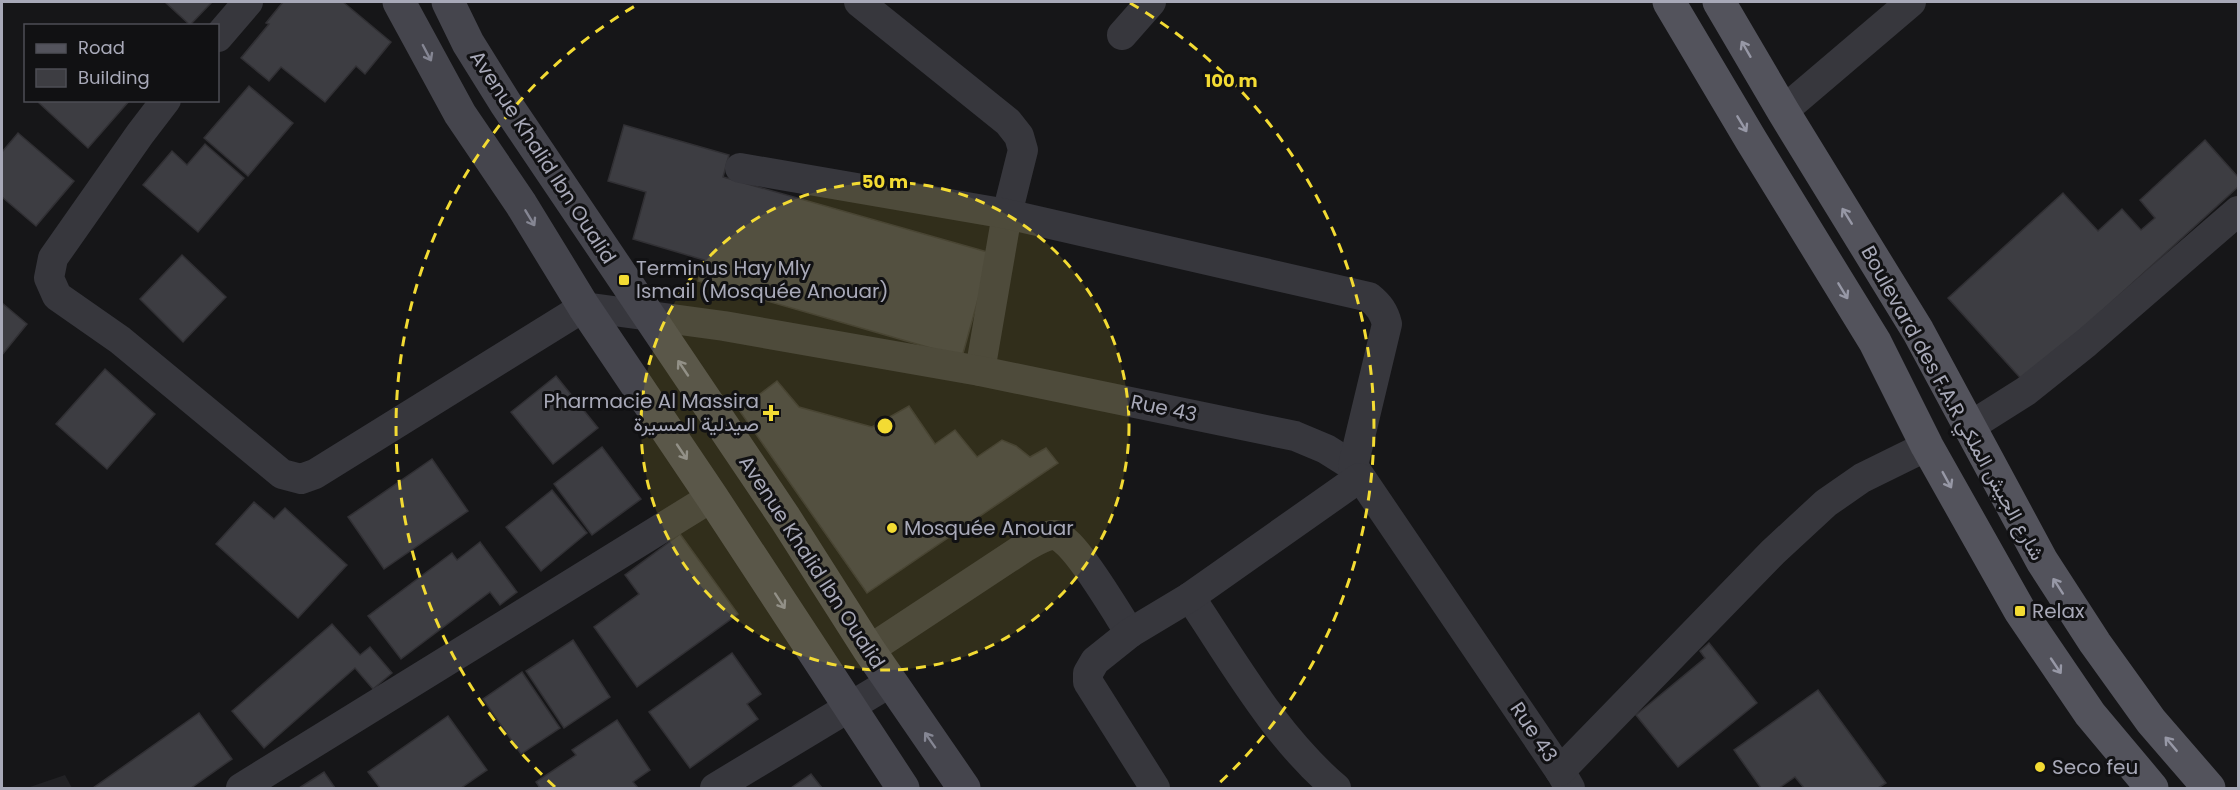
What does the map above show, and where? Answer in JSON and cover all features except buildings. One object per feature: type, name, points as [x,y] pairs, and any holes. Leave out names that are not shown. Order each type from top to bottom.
[{"type":"main road","points":[[399,2],[460,114],[521,204],[584,307],[712,496],[903,789]]},
{"type":"main road","name":"Avenue Khalid Ibn Oualid","points":[[448,2],[468,43],[506,104],[785,518],[869,650],[964,789]]},
{"type":"main road","name":"Boulevard des F.A.R شارع الجيش الملكي","points":[[1669,2],[1875,342],[1927,446],[2020,611],[2090,714],[2152,789]]},
{"type":"main road","name":"Boulevard des F.A.R شارع الجيش الملكي","points":[[1719,2],[1782,111],[1918,331],[2042,561],[2095,643],[2151,721],[2209,789]]},
{"type":"street","points":[[219,36],[248,2]]},
{"type":"street","points":[[859,2],[1008,122],[1020,136],[1023,150],[1007,214],[980,370]]},
{"type":"street","points":[[1122,35],[1151,2]]},
{"type":"street","points":[[1782,111],[1911,2]]},
{"type":"street","points":[[164,102],[53,258],[49,278],[57,296],[120,340],[282,474],[301,479],[315,474],[584,307]]},
{"type":"street","points":[[740,168],[1007,214],[1357,293],[1369,297],[1384,313],[1387,324],[1386,333],[1356,472],[1190,597],[1130,633],[1095,661],[1088,673],[1088,682],[1155,789]]},
{"type":"street","points":[[1969,427],[2026,391],[2078,350],[2238,211]]},
{"type":"street","name":"Rue 43","points":[[584,307],[724,326],[980,370],[1295,436],[1326,449],[1356,472],[1565,783]]},
{"type":"street","points":[[1565,783],[1773,552],[1826,503],[1862,478],[1927,446]]},
{"type":"street","points":[[242,789],[712,496]]},
{"type":"street","points":[[869,650],[1025,547],[1054,535],[1066,539],[1130,633]]},
{"type":"street","points":[[1190,597],[1270,717],[1315,770],[1336,789]]},
{"type":"street","points":[[715,789],[891,682]]},
{"type":"shaded area","points":[[65,775],[72,788],[27,788]]},
{"type":"place","name":"Terminus Hay Mly Ismail (Mosquée Anouar)","points":[[624,280]]},
{"type":"place","name":"Pharmacie Al Massira صيدلية المسيرة","points":[[771,413]]},
{"type":"place","name":"Mosquée Anouar","points":[[892,528]]},
{"type":"place","name":"Relax","points":[[2020,611]]},
{"type":"place","name":"Seco feu","points":[[2040,767]]}]
